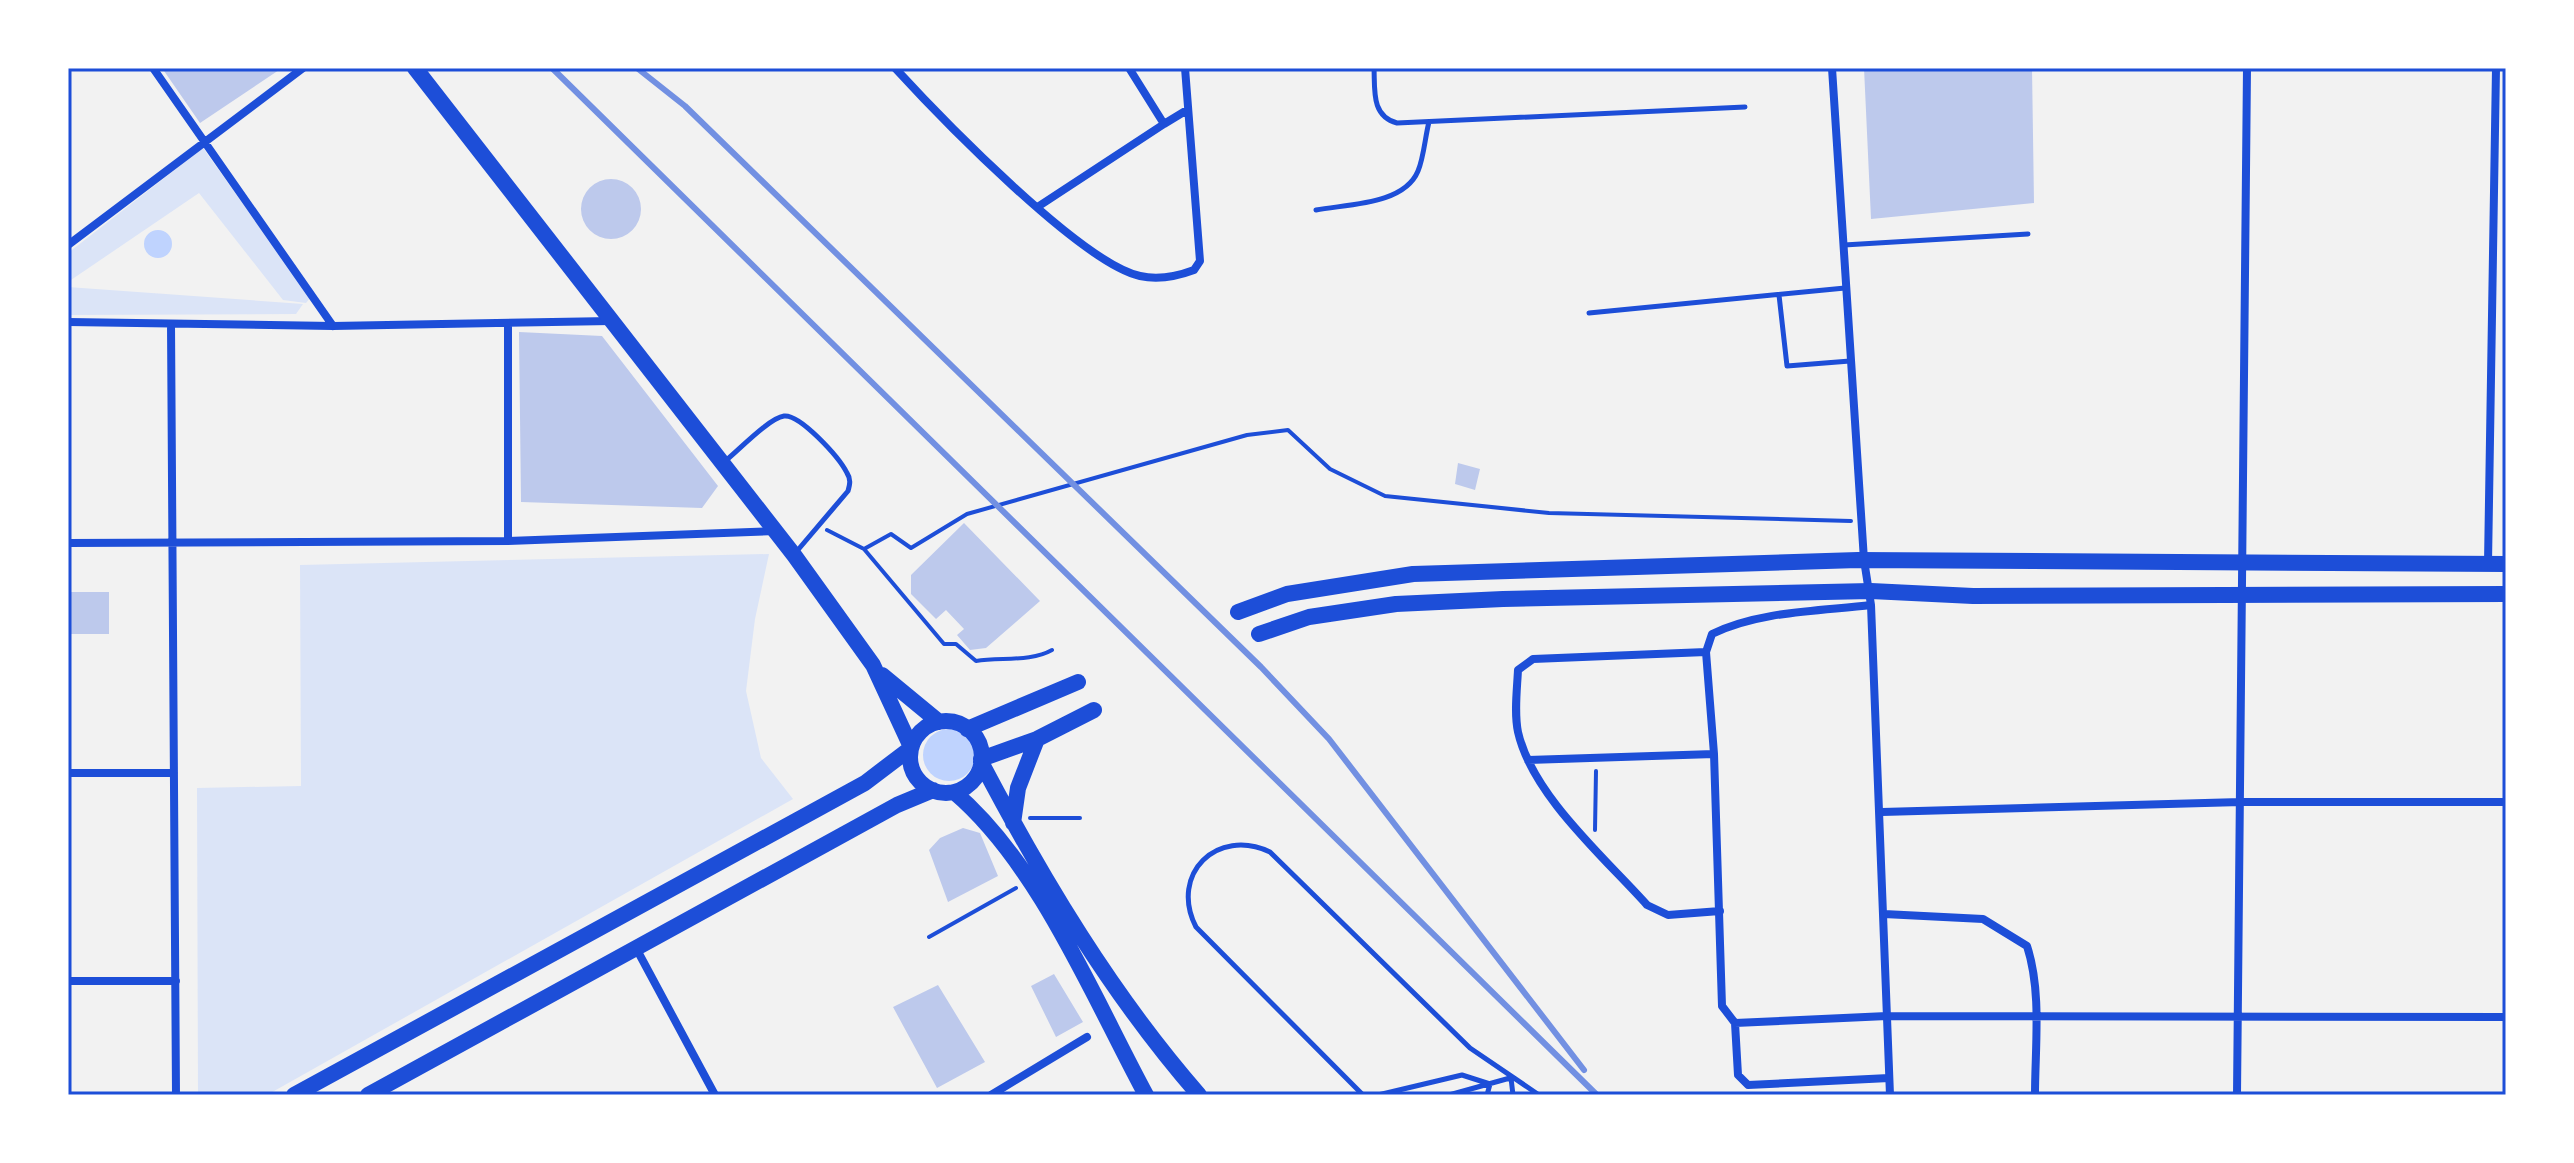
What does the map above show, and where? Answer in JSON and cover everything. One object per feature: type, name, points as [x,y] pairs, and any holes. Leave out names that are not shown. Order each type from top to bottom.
[{"type":"main road","points":[[415,68],[721,465],[776,531],[873,665],[904,695],[939,722],[967,729],[978,742],[981,761],[1021,820],[1084,945],[1156,1045],[1199,1095]]},
{"type":"main road","points":[[1238,612],[1287,594],[1413,574],[1864,560],[2506,564]]},
{"type":"main road","points":[[1259,634],[1309,617],[1396,604],[1973,596],[2506,594]]},
{"type":"main road","points":[[873,665],[911,748],[910,759],[917,778],[933,790]]},
{"type":"main road","points":[[967,729],[1078,682]]},
{"type":"main road","points":[[954,792],[972,781],[981,761],[1037,739],[1094,710]]},
{"type":"main road","points":[[294,1095],[865,783],[911,748],[922,730],[939,722]]},
{"type":"main road","points":[[1021,820],[1018,788],[1037,739]]},
{"type":"main road","points":[[368,1095],[897,805],[933,790],[954,792],[992,826],[1029,881],[1146,1095]]},
{"type":"street","points":[[153,68],[333,326]]},
{"type":"street","points":[[68,245],[203,140],[303,68]]},
{"type":"street","points":[[895,68],[942,119],[1075,239],[1139,276],[1182,274],[1194,270],[1200,261],[1185,68]]},
{"type":"street","points":[[1129,68],[1164,124]]},
{"type":"street","points":[[1832,68],[1861,522],[1871,598],[1882,812],[1890,1095]]},
{"type":"street","points":[[2237,1095],[2235,1015],[2241,802],[2247,68]]},
{"type":"street","points":[[2488,565],[2496,240],[2496,68]]},
{"type":"street","points":[[1039,206],[1187,110]]},
{"type":"street","points":[[2496,240],[2506,241]]},
{"type":"street","points":[[68,322],[333,326],[612,321]]},
{"type":"street","points":[[508,323],[508,541]]},
{"type":"street","points":[[171,324],[176,1095]]},
{"type":"street","points":[[68,543],[172,545],[508,541],[776,531]]},
{"type":"street","points":[[1871,598],[1725,627],[1712,634],[1706,652],[1714,754],[1722,1006],[1735,1023],[1738,1075],[1748,1085],[1889,1078]]},
{"type":"street","points":[[1706,652],[1533,659],[1518,670],[1518,731],[1528,760],[1548,794],[1647,905],[1668,915],[1720,911]]},
{"type":"street","points":[[1528,760],[1714,754]]},
{"type":"street","points":[[68,773],[174,773]]},
{"type":"street","points":[[1882,812],[2241,802],[2506,802]]},
{"type":"street","points":[[1884,914],[1983,919],[2027,946],[2033,963],[2036,1017],[2035,1095]]},
{"type":"street","points":[[636,948],[715,1095]]},
{"type":"street","points":[[68,981],[176,981]]},
{"type":"street","points":[[1735,1023],[1887,1016],[2506,1017]]},
{"type":"street","points":[[991,1095],[1087,1037]]},
{"type":"lane","points":[[1374,68],[1378,111],[1387,121],[1429,122],[1745,107]]},
{"type":"lane","points":[[1316,210],[1381,198],[1406,188],[1418,171],[1429,122]]},
{"type":"lane","points":[[1843,245],[2028,234]]},
{"type":"lane","points":[[1589,313],[1845,288]]},
{"type":"lane","points":[[1779,294],[1787,366],[1850,361]]},
{"type":"lane","points":[[721,465],[774,419],[785,416],[801,420],[845,470],[850,482],[848,491],[794,555]]},
{"type":"lane","points":[[1363,1095],[1196,927],[1188,903],[1191,878],[1206,857],[1218,849],[1245,844],[1270,852],[1448,1028],[1539,1095]]},
{"type":"lane","points":[[1378,1095],[1462,1075],[1490,1084]]},
{"type":"lane","points":[[1449,1095],[1511,1077]]},
{"type":"lane","points":[[1511,1077],[1513,1095]]},
{"type":"lane","points":[[1487,1095],[1490,1084]]},
{"type":"path","points":[[864,549],[891,534],[911,548],[967,514],[1247,435],[1288,430],[1330,469],[1385,496],[1549,513],[1861,522]]},
{"type":"path","points":[[820,527],[864,549],[944,644],[956,644],[976,661],[1008,656],[1038,658],[1052,650]]},
{"type":"path","points":[[1595,847],[1596,760]]},
{"type":"path","points":[[1021,820],[1080,818]]},
{"type":"path","points":[[929,937],[1029,881]]},
{"type":"shaded area","points":[[203,148],[310,298],[306,303],[283,300],[199,193],[68,282],[68,253]]},
{"type":"shaded area","points":[[68,287],[303,304],[296,314],[68,315]]},
{"type":"shaded area","points":[[769,554],[755,619],[746,691],[761,758],[793,799],[267,1095],[198,1095],[197,788],[301,786],[300,565]]},
{"type":"water","points":[[158,230],[168,234],[172,244],[168,254],[158,258],[148,254],[144,244],[148,234]]},
{"type":"water","points":[[949,729],[968,736],[975,755],[968,774],[949,781],[930,774],[923,755],[930,736]]},
{"type":"building","points":[[162,68],[282,68],[200,123]]},
{"type":"building","points":[[1864,68],[2032,68],[2034,203],[1871,219]]},
{"type":"building","points":[[611,179],[622,181],[632,188],[639,198],[639,220],[632,230],[622,237],[611,239],[600,237],[590,230],[583,220],[581,209],[583,198],[590,188],[600,181]]},
{"type":"building","points":[[519,332],[602,336],[718,486],[702,508],[521,502]]},
{"type":"building","points":[[1458,463],[1480,469],[1475,490],[1455,484]]},
{"type":"building","points":[[964,523],[1040,601],[986,648],[970,650],[957,635],[964,629],[946,610],[936,619],[911,594],[911,575]]},
{"type":"building","points":[[68,592],[109,592],[109,634],[68,634]]},
{"type":"building","points":[[963,828],[980,833],[998,876],[948,902],[929,850],[940,838]]},
{"type":"building","points":[[1054,974],[1083,1022],[1056,1037],[1031,986]]},
{"type":"building","points":[[938,985],[985,1062],[937,1088],[893,1007]]},
{"type":"railway","points":[[552,68],[1597,1095]]},
{"type":"railway","points":[[637,68],[685,106],[1261,667],[1329,739],[1584,1070]]}]
